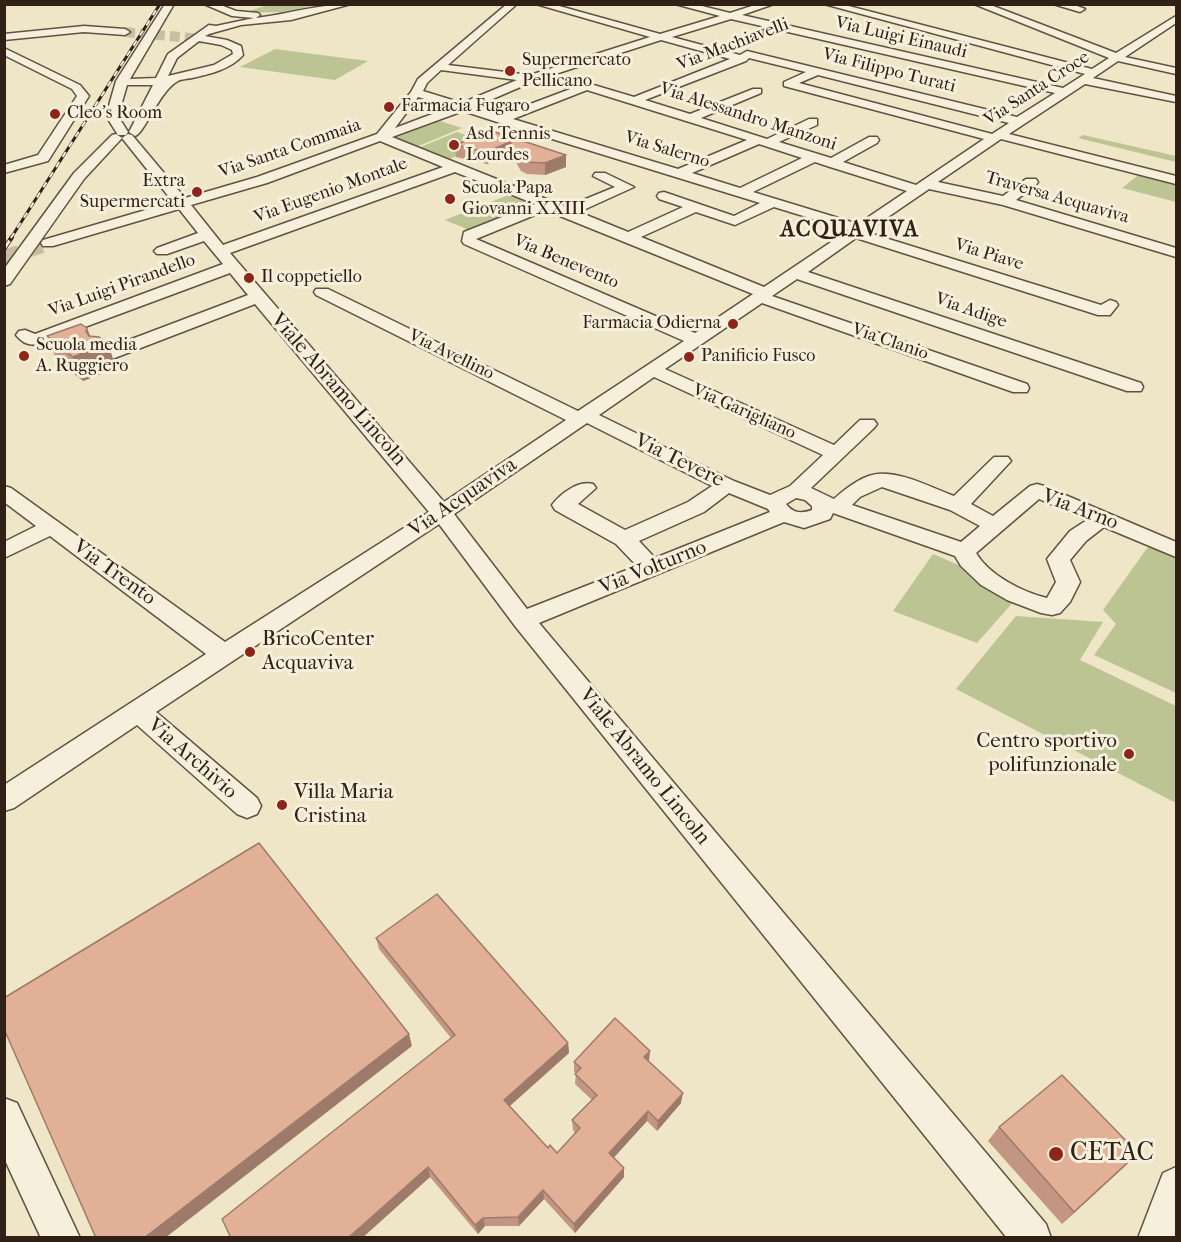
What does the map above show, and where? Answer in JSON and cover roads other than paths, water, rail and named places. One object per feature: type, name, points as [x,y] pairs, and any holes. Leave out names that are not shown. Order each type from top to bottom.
[{"type":"street","points":[[208,4],[227,11],[258,5]]},
{"type":"street","points":[[196,8],[273,14],[329,4]]},
{"type":"street","points":[[203,36],[241,22],[291,17],[347,4]]},
{"type":"street","name":"Via Filippo Turati","points":[[540,4],[718,53],[817,71],[1021,122]]},
{"type":"street","name":"Via Luigi Einaudi","points":[[680,4],[1066,92]]},
{"type":"street","name":"Via Santa Commaia","points":[[48,243],[212,196],[381,137],[530,80],[770,4]]},
{"type":"street","points":[[828,4],[1176,99]]},
{"type":"street","points":[[846,9],[862,4]]},
{"type":"street","points":[[978,4],[1118,58],[1176,71]]},
{"type":"street","points":[[1057,4],[1080,9]]},
{"type":"street","points":[[381,137],[416,93],[422,81],[510,5]]},
{"type":"street","points":[[125,135],[112,116],[122,81],[167,9],[181,9]]},
{"type":"street","points":[[155,95],[172,56],[203,36],[225,18],[227,11]]},
{"type":"street","name":"Via Santa Croce","points":[[922,187],[1176,19]]},
{"type":"street","points":[[4,39],[84,29],[126,32]]},
{"type":"street","name":"Via Machiavelli","points":[[789,40],[808,34]]},
{"type":"street","points":[[122,81],[138,84],[160,81],[233,61],[239,51],[231,44],[203,36]]},
{"type":"street","points":[[1153,36],[1168,39]]},
{"type":"street","name":"Via Machiavelli","points":[[636,100],[771,46]]},
{"type":"street","points":[[4,51],[76,87],[83,96],[43,158],[4,169]]},
{"type":"street","points":[[697,61],[718,53]]},
{"type":"street","name":"Via Alessandro Manzoni","points":[[439,67],[587,86],[832,163],[922,187]]},
{"type":"street","points":[[165,69],[184,72],[203,71]]},
{"type":"street","points":[[817,71],[788,84],[1176,180]]},
{"type":"street","points":[[4,281],[79,176],[125,135],[155,95],[166,85],[187,75]]},
{"type":"street","points":[[610,92],[632,85]]},
{"type":"street","points":[[501,119],[587,86]]},
{"type":"street","points":[[692,118],[758,91]]},
{"type":"street","name":"Via Salerno","points":[[416,93],[742,192],[857,231]]},
{"type":"street","points":[[1016,104],[1040,110]]},
{"type":"street","points":[[714,125],[732,117]]},
{"type":"street","points":[[680,173],[813,122]]},
{"type":"street","name":"Viale Abramo Lincoln","points":[[125,135],[177,205],[207,235],[442,513],[523,620],[1032,1238]]},
{"type":"street","name":"Via Clanio","points":[[381,137],[763,295],[1020,388]]},
{"type":"street","points":[[832,163],[873,140]]},
{"type":"street","points":[[742,192],[814,157]]},
{"type":"street","name":"Via Eugenio Montale","points":[[220,251],[456,167]]},
{"type":"street","points":[[565,213],[627,187],[600,176]]},
{"type":"street","points":[[1006,201],[1030,182]]},
{"type":"street","name":"Traversa Acquaviva","points":[[922,187],[1006,201],[1176,253]]},
{"type":"street","name":"Via Acquaviva","points":[[4,800],[442,513],[922,187]]},
{"type":"street","points":[[664,196],[735,221],[772,202]]},
{"type":"street","name":"Via Benevento","points":[[546,205],[469,236],[469,242],[696,340]]},
{"type":"street","points":[[627,238],[695,207]]},
{"type":"street","name":"Via Piave","points":[[857,231],[1104,311],[1110,305]]},
{"type":"street","points":[[162,251],[207,235]]},
{"type":"street","name":"Via Luigi Pirandello","points":[[25,335],[33,340],[233,266]]},
{"type":"street","name":"Via Adige","points":[[796,273],[1134,387]]},
{"type":"street","name":"Via Avellino","points":[[322,292],[582,417]]},
{"type":"street","name":"Viale Abramo Lincoln","points":[[106,355],[258,297]]},
{"type":"street","name":"Via Garigliano","points":[[652,370],[836,453]]},
{"type":"street","name":"Via Tevere","points":[[582,417],[779,510]]},
{"type":"street","name":"Via Volturno","points":[[523,620],[652,568],[779,510],[783,494],[795,492],[867,424]]},
{"type":"street","points":[[958,505],[1001,461]]},
{"type":"street","points":[[779,510],[796,520],[811,520],[822,514],[823,505],[879,480],[897,483],[958,505],[994,526]]},
{"type":"street","points":[[624,539],[696,507],[727,485]]},
{"type":"street","points":[[586,488],[563,505],[624,539],[652,568]]},
{"type":"street","name":"Via Arno","points":[[1095,524],[1078,537],[1058,559],[1068,582],[1062,596],[1052,607],[1042,606],[987,580],[967,561],[964,551],[1037,490],[1176,550]]},
{"type":"street","name":"Via Trento","points":[[4,492],[224,654]]},
{"type":"street","points":[[795,492],[809,494],[828,504],[964,551]]},
{"type":"street","points":[[4,551],[51,527]]},
{"type":"street","name":"Via Archivio","points":[[138,711],[247,806]]},
{"type":"street","points":[[4,1116],[61,1238]]},
{"type":"street","points":[[1157,1238],[1176,1186]]},
{"type":"tunnel","points":[[125,32],[202,39]]},
{"type":"tunnel","points":[[4,258],[48,243]]},
{"type":"railway","points":[[11,238],[160,4]]},
{"type":"railway","points":[[4,249],[12,237]]},
{"type":"place","name":"Supermercato Pellicano","points":[[510,71]]},
{"type":"place","name":"Farmacia Fugaro","points":[[389,107]]},
{"type":"place","name":"Cleo's Room","points":[[55,114]]},
{"type":"place","name":"Asd Tennis Lourdes","points":[[454,145]]},
{"type":"place","name":"Extra Supermercati","points":[[197,192]]},
{"type":"place","name":"Scuola Papa Giovanni XXIII","points":[[450,199]]},
{"type":"place","name":"Il coppetiello","points":[[249,278]]},
{"type":"place","name":"Farmacia Odierna","points":[[733,324]]},
{"type":"place","name":"Scuola media A. Ruggiero","points":[[24,356]]},
{"type":"place","name":"Panificio Fusco","points":[[689,357]]},
{"type":"place","name":"BricoCenter Acquaviva","points":[[250,652]]},
{"type":"place","name":"Centro sportivo polifunzionale","points":[[1129,754]]},
{"type":"place","name":"Villa Maria Cristina","points":[[282,805]]},
{"type":"place","name":"CETAC","points":[[1056,1154]]},
{"type":"district","name":"ACQUAVIVA","points":[[850,231]]}]
